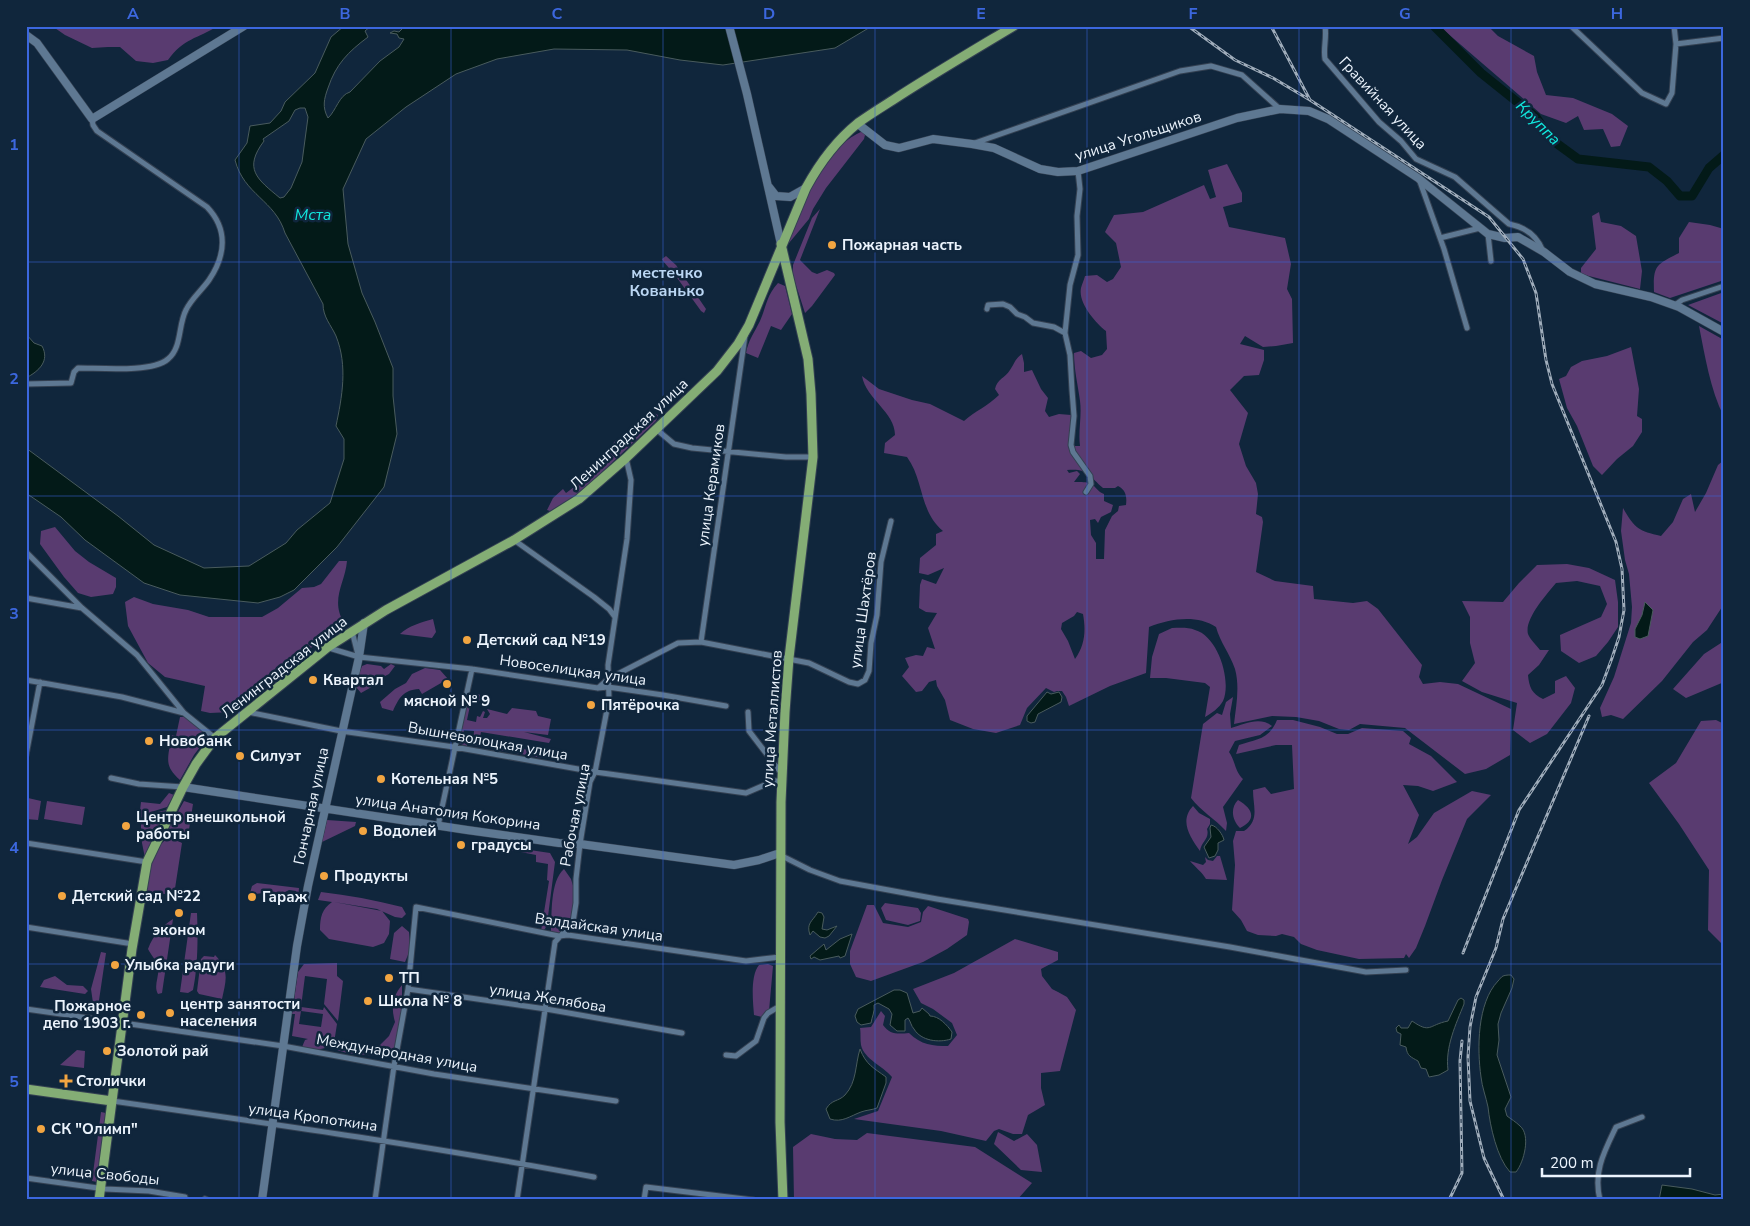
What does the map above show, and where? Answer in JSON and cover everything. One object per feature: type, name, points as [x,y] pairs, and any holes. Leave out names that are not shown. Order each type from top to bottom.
[{"type":"main road","name":"Ленинградская улица","points":[[99,1200],[133,944],[147,862],[183,787],[196,764],[215,738],[328,647],[364,623],[514,540],[579,499],[626,458],[717,371],[738,344],[773,270],[806,188],[836,145],[858,124],[914,86],[1014,26]]},
{"type":"main road","name":"улица Металлистов","points":[[782,244],[808,359],[812,394],[813,457],[789,658],[782,777],[780,854],[780,1122],[783,1200]]},
{"type":"main road","name":"улица Кропоткина","points":[[26,1090],[112,1101]]},
{"type":"street","points":[[92,119],[244,26]]},
{"type":"street","points":[[729,26],[782,244]]},
{"type":"street","name":"Гравийная улица","points":[[1324,26],[1326,37],[1323,52],[1325,59],[1379,122],[1401,141],[1416,159],[1456,177],[1509,224],[1521,226],[1539,240],[1544,252]]},
{"type":"street","points":[[1571,26],[1642,93],[1666,104],[1672,93],[1676,44],[1674,26]]},
{"type":"street","points":[[26,35],[36,43],[92,119],[97,131],[207,207],[217,219],[223,237],[222,253],[210,278],[186,309],[176,349],[168,360],[126,369],[78,368],[74,372],[70,383],[26,384]]},
{"type":"street","points":[[1676,44],[1724,38]]},
{"type":"street","points":[[972,144],[1180,71],[1211,66],[1242,75],[1280,109]]},
{"type":"street","name":"улица Угольщиков","points":[[858,124],[885,145],[899,148],[933,139],[972,144],[994,148],[1040,169],[1058,172],[1078,171],[1237,118],[1280,109],[1308,111],[1328,119],[1418,178],[1456,206],[1488,234]]},
{"type":"street","points":[[1078,171],[1080,189],[1077,216],[1078,256],[1070,285],[1065,333],[1070,355],[1074,416],[1071,445],[1073,452],[1090,476],[1091,484],[1086,492]]},
{"type":"street","points":[[1418,178],[1440,238],[1467,328]]},
{"type":"street","points":[[768,187],[776,196],[790,196],[806,188]]},
{"type":"street","points":[[1440,238],[1480,228]]},
{"type":"street","points":[[1491,261],[1488,234],[1505,238],[1518,237],[1544,252],[1570,272],[1596,284],[1675,305],[1724,332]]},
{"type":"street","points":[[1675,305],[1682,300],[1724,286]]},
{"type":"street","points":[[987,309],[988,305],[1002,304],[1010,307],[1016,314],[1025,317],[1033,323],[1065,333]]},
{"type":"street","points":[[1054,328],[1065,324]]},
{"type":"street","name":"улица Керамиков","points":[[701,642],[746,330]]},
{"type":"street","points":[[656,429],[674,444],[692,448],[786,457],[813,457]]},
{"type":"street","name":"Рабочая улица","points":[[517,1200],[555,942],[573,922],[580,844],[590,782],[596,772],[608,699],[608,665],[629,523],[631,480],[626,458]]},
{"type":"street","name":"улица Шахтёров","points":[[789,658],[809,663],[849,682],[858,684],[865,680],[869,671],[871,644],[877,615],[880,562],[892,521]]},
{"type":"street","points":[[514,540],[609,609],[615,618]]},
{"type":"street","points":[[26,552],[82,608],[137,655],[184,713],[215,738]]},
{"type":"street","points":[[26,598],[82,608]]},
{"type":"street","name":"Гончарная улица","points":[[262,1200],[297,946],[324,808],[364,623]]},
{"type":"street","name":"Гончарная улица","points":[[352,631],[358,656]]},
{"type":"street","points":[[598,688],[608,679],[678,644],[701,642],[789,658]]},
{"type":"street","name":"Новоселицкая улица","points":[[328,647],[358,656],[472,669],[598,688],[608,687],[726,706]]},
{"type":"street","points":[[438,826],[472,669]]},
{"type":"street","points":[[26,680],[122,697],[184,713]]},
{"type":"street","points":[[26,755],[40,682]]},
{"type":"street","name":"Вышневолоцкая улица","points":[[248,712],[341,731],[454,747],[596,772],[746,793],[782,777]]},
{"type":"street","points":[[748,712],[748,731],[782,777]]},
{"type":"street","name":"улица Анатолия Кокорина","points":[[111,778],[139,784],[183,787],[559,843],[580,844],[734,865],[780,854]]},
{"type":"street","points":[[26,843],[147,862]]},
{"type":"street","points":[[780,854],[810,870],[840,881],[908,894],[1230,947],[1366,972],[1406,970]]},
{"type":"street","name":"Валдайская улица","points":[[408,989],[416,907],[559,936],[568,935],[746,961],[780,957]]},
{"type":"street","points":[[26,927],[133,944]]},
{"type":"street","points":[[375,1200],[385,1142],[394,1066],[408,989]]},
{"type":"street","name":"улица Желябова","points":[[408,989],[546,1009],[682,1033]]},
{"type":"street","points":[[726,1055],[736,1056],[756,1041],[766,1015],[780,1006]]},
{"type":"street","name":"Международная улица","points":[[26,1008],[283,1046],[533,1089],[616,1101]]},
{"type":"street","name":"улица Кропоткина","points":[[112,1101],[385,1142],[522,1164],[594,1178]]},
{"type":"street","points":[[1600,1200],[1597,1187],[1601,1157],[1612,1134],[1616,1127],[1642,1117]]},
{"type":"street","name":"улица Свободы","points":[[26,1178],[101,1189],[149,1191],[182,1199]]},
{"type":"street","points":[[644,1200],[646,1187],[753,1200]]},
{"type":"shaded area","points":[[52,26],[218,26],[185,43],[168,60],[153,63],[136,61],[120,47],[92,48],[65,35]]},
{"type":"shaded area","points":[[1439,26],[1488,26],[1498,36],[1534,56],[1537,72],[1546,95],[1573,98],[1612,114],[1628,126],[1620,146],[1611,147],[1603,129],[1584,130],[1578,116],[1566,123],[1541,114]]},
{"type":"shaded area","points":[[863,131],[864,139],[826,188],[809,219],[789,243],[791,232],[821,170],[840,147]]},
{"type":"shaded area","points":[[1227,164],[1242,193],[1242,202],[1223,207],[1229,227],[1285,238],[1291,264],[1287,289],[1292,299],[1293,343],[1263,347],[1245,336],[1240,344],[1264,350],[1264,360],[1259,375],[1244,376],[1230,390],[1248,413],[1239,444],[1246,466],[1256,483],[1258,494],[1256,514],[1262,517],[1263,522],[1256,572],[1275,581],[1313,586],[1314,599],[1353,603],[1367,601],[1378,609],[1422,665],[1419,677],[1423,684],[1440,682],[1458,684],[1511,709],[1510,755],[1486,769],[1465,774],[1405,728],[1360,724],[1349,730],[1339,729],[1319,721],[1296,717],[1272,716],[1234,724],[1237,703],[1235,669],[1216,627],[1200,620],[1174,620],[1149,627],[1146,673],[1110,686],[1069,706],[1062,691],[1054,692],[1046,688],[1027,708],[1020,725],[996,733],[973,729],[950,720],[945,700],[937,686],[936,680],[929,682],[922,691],[916,692],[902,676],[909,667],[905,658],[916,655],[923,656],[927,647],[935,649],[928,628],[937,613],[926,612],[919,608],[920,585],[922,579],[936,584],[944,568],[928,575],[919,573],[920,558],[936,545],[936,534],[943,531],[930,514],[916,475],[907,457],[884,453],[885,443],[895,435],[894,427],[886,412],[869,392],[862,376],[879,389],[930,404],[964,421],[999,395],[995,389],[997,383],[1008,373],[1022,354],[1024,372],[1032,370],[1041,389],[1048,398],[1045,411],[1049,417],[1059,414],[1071,415],[1070,437],[1074,446],[1080,446],[1080,407],[1074,353],[1081,351],[1091,358],[1102,355],[1107,349],[1106,331],[1097,323],[1085,306],[1082,300],[1081,288],[1085,276],[1097,275],[1107,282],[1113,279],[1121,267],[1116,243],[1105,232],[1114,215],[1143,212],[1204,185],[1210,199],[1216,197],[1208,170]],"holes":[[[1067,470],[1080,470],[1103,488],[1115,488],[1118,486],[1125,494],[1126,505],[1119,506],[1118,511],[1112,516],[1105,530],[1104,559],[1096,559],[1096,543],[1091,535],[1090,520],[1095,519],[1098,523],[1101,517],[1111,512],[1113,505],[1104,501],[1104,494],[1092,484],[1074,482],[1080,474],[1077,471],[1069,473]],[[1077,612],[1083,614],[1084,632],[1083,643],[1075,659],[1061,629],[1062,623]]]},
{"type":"shaded area","points":[[820,209],[800,260],[812,272],[817,274],[827,270],[835,275],[805,313],[793,276],[793,265],[812,218]]},
{"type":"shaded area","points":[[1599,212],[1601,222],[1621,226],[1636,236],[1642,271],[1640,289],[1581,274],[1581,268],[1596,249],[1592,216]]},
{"type":"shaded area","points":[[1689,222],[1724,229],[1724,280],[1670,298],[1654,292],[1655,271],[1665,260],[1679,253],[1679,238]]},
{"type":"shaded area","points":[[666,256],[676,265],[706,309],[704,313],[663,261],[662,259]]},
{"type":"shaded area","points":[[778,283],[785,286],[792,314],[781,330],[771,326],[758,358],[746,353],[747,349],[769,297]]},
{"type":"shaded area","points":[[1724,292],[1724,324],[1688,305]]},
{"type":"shaded area","points":[[1699,326],[1724,340],[1724,417],[1712,384]]},
{"type":"shaded area","points":[[1631,347],[1639,389],[1637,416],[1642,419],[1642,432],[1633,446],[1602,475],[1593,466],[1577,426],[1567,408],[1559,379],[1566,376],[1571,367],[1582,361],[1607,356]]},
{"type":"shaded area","points":[[649,411],[658,415],[656,421],[580,493],[550,511],[547,510],[553,498],[563,489],[566,493],[585,479],[614,450],[611,446],[616,440],[620,444],[652,415]]},
{"type":"shaded area","points":[[1724,460],[1724,604],[1707,630],[1693,642],[1662,681],[1623,719],[1611,715],[1602,717],[1600,708],[1614,677],[1631,623],[1632,607],[1629,574],[1621,531],[1623,508],[1638,528],[1661,536],[1673,522],[1683,499],[1691,494],[1695,512],[1706,493],[1718,465]]},
{"type":"shaded area","points":[[55,527],[75,551],[116,578],[116,587],[113,594],[91,597],[78,593],[64,577],[40,544],[41,531]]},
{"type":"shaded area","points":[[339,561],[347,561],[338,599],[340,614],[344,623],[263,684],[231,712],[210,713],[201,711],[205,686],[165,677],[148,663],[128,626],[125,602],[134,597],[153,604],[188,610],[209,617],[262,617],[278,608],[302,588],[321,584]]},
{"type":"shaded area","points":[[1567,564],[1589,568],[1615,580],[1618,602],[1618,627],[1596,656],[1579,663],[1561,651],[1560,635],[1601,617],[1607,604],[1600,586],[1577,581],[1556,583],[1542,600],[1529,621],[1528,634],[1540,650],[1549,650],[1539,665],[1528,675],[1530,687],[1536,695],[1543,699],[1555,693],[1555,681],[1566,676],[1575,688],[1571,703],[1547,734],[1530,743],[1513,730],[1517,703],[1482,692],[1462,681],[1475,663],[1470,643],[1470,617],[1462,601],[1503,602],[1537,565]]},
{"type":"shaded area","points":[[433,619],[436,632],[432,638],[400,634],[411,627]]},
{"type":"shaded area","points":[[1172,628],[1189,628],[1203,634],[1210,641],[1221,660],[1226,682],[1223,701],[1205,717],[1210,687],[1205,683],[1150,678],[1152,657],[1159,634]]},
{"type":"shaded area","points":[[1724,641],[1724,682],[1686,698],[1673,689],[1704,654]]},
{"type":"shaded area","points":[[367,664],[381,666],[384,669],[391,664],[395,666],[389,674],[377,680],[377,684],[361,693],[356,687],[358,677],[362,666]]},
{"type":"shaded area","points":[[425,668],[440,670],[448,679],[422,694],[419,689],[405,693],[393,711],[382,708],[380,702],[395,689],[406,683],[412,674]]},
{"type":"shaded area","points":[[479,694],[483,701],[471,701],[467,720],[476,722],[477,716],[480,717],[483,711],[485,712],[483,718],[487,718],[490,714],[487,709],[507,714],[512,708],[536,711],[538,716],[551,719],[548,735],[524,732],[551,739],[549,743],[481,732],[479,742],[548,753],[542,758],[473,745],[474,731],[464,730],[462,741],[467,743],[467,746],[458,743],[466,707],[474,696]]},
{"type":"shaded area","points":[[1233,697],[1230,714],[1231,728],[1257,721],[1272,726],[1260,735],[1235,741],[1229,752],[1238,773],[1243,779],[1223,807],[1227,823],[1226,831],[1191,798],[1203,724],[1217,713],[1222,715],[1226,702]]},
{"type":"shaded area","points":[[180,717],[185,717],[209,735],[194,755],[180,780],[170,768],[168,755],[170,744],[165,738],[165,734],[176,736]]},
{"type":"shaded area","points":[[1277,720],[1293,720],[1320,727],[1337,734],[1348,734],[1362,728],[1403,731],[1411,738],[1409,744],[1431,756],[1457,782],[1433,791],[1418,786],[1403,785],[1419,815],[1408,844],[1417,837],[1434,813],[1472,791],[1491,795],[1467,819],[1416,948],[1409,958],[1406,954],[1404,958],[1359,959],[1317,950],[1301,944],[1294,937],[1282,934],[1276,936],[1258,935],[1247,931],[1241,920],[1232,910],[1235,865],[1233,841],[1236,831],[1244,831],[1249,827],[1254,818],[1253,790],[1265,787],[1271,794],[1294,789],[1292,745],[1276,745],[1236,754],[1239,745],[1266,735],[1274,727]]},
{"type":"shaded area","points":[[1716,720],[1724,724],[1724,946],[1708,930],[1709,870],[1649,783],[1676,763],[1701,721]]},
{"type":"shaded area","points":[[169,793],[174,795],[167,807],[151,812],[139,819],[141,802],[160,804]]},
{"type":"shaded area","points":[[28,798],[41,801],[38,820],[26,819]]},
{"type":"shaded area","points":[[1238,800],[1247,806],[1251,814],[1246,825],[1240,828],[1233,814],[1235,803]]},
{"type":"shaded area","points":[[47,801],[85,807],[82,825],[44,819]]},
{"type":"shaded area","points":[[184,801],[193,804],[188,836],[173,834],[169,828]]},
{"type":"shaded area","points":[[1193,806],[1199,813],[1210,819],[1208,832],[1200,851],[1190,835],[1186,823]]},
{"type":"shaded area","points":[[167,810],[145,858],[141,838],[141,821],[152,813]]},
{"type":"shaded area","points":[[327,820],[356,822],[355,826],[322,842]]},
{"type":"shaded area","points":[[170,837],[182,843],[174,895],[147,892],[152,861],[159,847]]},
{"type":"shaded area","points":[[497,845],[550,853],[555,862],[545,929],[541,931],[549,881],[547,880],[548,864],[536,862],[536,855],[495,847]]},
{"type":"shaded area","points":[[1217,856],[1220,856],[1227,880],[1206,879],[1190,861],[1203,865],[1206,862],[1205,857],[1213,861]]},
{"type":"shaded area","points":[[564,869],[571,879],[574,889],[574,901],[570,921],[558,934],[551,931],[553,898],[556,881]]},
{"type":"shaded area","points":[[257,883],[299,888],[298,899],[296,891],[289,890],[283,893],[283,896],[250,893],[252,886]]},
{"type":"shaded area","points":[[321,892],[362,898],[402,907],[406,914],[402,918],[382,911],[390,921],[389,934],[384,943],[373,947],[329,939],[320,930],[320,925],[324,911],[332,902],[318,900]],"holes":[[[334,902],[377,909],[381,911]]]},
{"type":"shaded area","points":[[885,903],[918,908],[921,913],[920,921],[908,925],[886,920],[881,908]]},
{"type":"shaded area","points":[[867,905],[874,905],[883,923],[908,927],[921,922],[923,912],[928,906],[968,919],[967,935],[923,962],[871,981],[856,977],[850,964],[850,951]]},
{"type":"shaded area","points":[[191,913],[197,913],[198,932],[196,972],[193,990],[188,993],[180,992]]},
{"type":"shaded area","points":[[173,919],[162,993],[158,994],[156,988],[158,966],[148,949],[158,931]]},
{"type":"shaded area","points":[[402,926],[409,932],[410,950],[405,962],[390,959],[394,933]]},
{"type":"shaded area","points":[[1015,939],[1058,952],[1058,960],[1041,969],[1042,976],[1052,989],[1067,997],[1076,1010],[1060,1071],[1041,1073],[1041,1088],[1045,1105],[1028,1115],[1022,1134],[1013,1134],[999,1129],[994,1131],[986,1141],[941,1131],[854,1119],[878,1111],[892,1077],[863,1050],[860,1028],[871,1027],[881,1011],[885,1016],[883,1025],[891,1032],[898,1034],[909,1033],[927,1044],[948,1046],[957,1035],[952,1023],[921,1003],[913,989],[954,973]]},
{"type":"shaded area","points":[[101,952],[106,953],[98,1007],[94,1010],[91,989]]},
{"type":"shaded area","points":[[215,955],[220,960],[226,976],[222,999],[199,994],[197,991],[201,959],[204,956],[214,957]]},
{"type":"shaded area","points":[[337,963],[337,976],[343,981],[338,1021],[324,1004],[327,979],[305,976],[301,1007],[323,1010],[324,1007],[337,1024],[334,1043],[321,1041],[325,1048],[317,1050],[302,1047],[305,1040],[308,1039],[292,1036],[295,1014],[292,1014],[298,972],[304,964]],"holes":[[[301,1011],[323,1014],[321,1027],[299,1024]]]},
{"type":"shaded area","points":[[768,964],[773,966],[769,1011],[762,1017],[754,1015],[753,982],[759,965]]},
{"type":"shaded area","points":[[55,976],[67,985],[83,986],[88,991],[85,994],[40,987],[44,980]]},
{"type":"shaded area","points":[[402,985],[402,1009],[396,1048],[387,1057],[347,1053],[337,1050],[342,1042],[380,1045],[389,1036],[395,1022],[393,1003]]},
{"type":"shaded area","points":[[77,1050],[85,1051],[84,1068],[60,1065]]},
{"type":"shaded area","points":[[101,1112],[106,1113],[97,1182],[92,1181]]},
{"type":"shaded area","points":[[998,1132],[1014,1141],[1027,1134],[1037,1145],[1042,1172],[1021,1170],[994,1144]]},
{"type":"shaded area","points":[[867,1133],[975,1147],[1032,1183],[1017,1200],[794,1200],[793,1147],[811,1134],[835,1139],[857,1140]]},
{"type":"water","name":"Мста","points":[[344,26],[371,26],[365,31],[368,37],[344,59],[331,80],[324,103],[328,118],[343,96],[350,92],[380,61],[399,47],[404,39],[399,38],[397,34],[390,33],[394,31],[399,32],[405,26],[872,26],[835,48],[723,65],[680,60],[627,50],[554,49],[497,59],[456,74],[406,107],[366,139],[343,189],[348,244],[362,293],[393,368],[393,396],[397,434],[384,487],[337,547],[294,590],[280,597],[258,603],[180,595],[144,583],[85,540],[61,517],[26,493],[26,448],[154,545],[204,568],[249,566],[286,543],[297,530],[330,503],[344,459],[344,439],[336,426],[343,381],[340,347],[326,317],[323,304],[280,222],[245,182],[235,160],[247,143],[250,126],[270,123],[281,111],[285,102],[315,73],[331,37]],"holes":[[[305,108],[308,117],[302,162],[291,188],[284,197],[280,198],[259,179],[254,166],[254,159],[264,141],[263,139],[289,121],[295,110]]]},
{"type":"water","points":[[26,334],[34,343],[42,346],[45,356],[39,369],[26,378]]},
{"type":"water","points":[[1645,602],[1653,610],[1648,636],[1640,639],[1635,637],[1635,629],[1642,615]]},
{"type":"water","points":[[1047,692],[1051,694],[1059,692],[1062,697],[1061,702],[1038,714],[1035,722],[1027,721],[1027,716]]},
{"type":"water","points":[[1211,825],[1219,831],[1224,840],[1218,843],[1218,850],[1215,856],[1209,858],[1204,847],[1211,837]]},
{"type":"water","points":[[818,912],[822,913],[824,917],[822,929],[827,930],[837,926],[825,938],[820,937],[813,931],[810,935],[809,925]]},
{"type":"water","points":[[852,934],[845,956],[820,960],[814,957],[811,959],[810,956],[824,944],[826,950],[840,939]]},
{"type":"water","points":[[1511,975],[1514,979],[1512,988],[1498,1024],[1499,1040],[1497,1055],[1511,1097],[1505,1109],[1507,1116],[1523,1130],[1526,1142],[1522,1162],[1516,1172],[1510,1172],[1505,1166],[1495,1141],[1482,1081],[1479,1053],[1480,1027],[1486,1001],[1491,990],[1501,977]]},
{"type":"water","points":[[894,990],[907,993],[913,1013],[920,1011],[922,1008],[930,1016],[943,1021],[952,1032],[951,1039],[936,1041],[921,1036],[912,1027],[908,1018],[905,1020],[905,1031],[897,1031],[890,1025],[892,1014],[889,1009],[878,1003],[874,1005],[871,1023],[861,1025],[857,1022],[855,1016],[858,1009]]},
{"type":"water","points":[[1461,998],[1464,1000],[1464,1004],[1450,1044],[1447,1061],[1448,1070],[1439,1075],[1429,1077],[1426,1069],[1421,1068],[1418,1061],[1408,1054],[1406,1047],[1400,1045],[1401,1034],[1397,1032],[1396,1028],[1399,1025],[1401,1028],[1408,1028],[1412,1021],[1426,1028],[1448,1021],[1458,1000]]},
{"type":"water","points":[[860,1049],[868,1063],[886,1077],[886,1083],[877,1108],[863,1111],[842,1120],[830,1119],[826,1109],[845,1095],[852,1085]]},
{"type":"water","points":[[1662,1185],[1692,1189],[1715,1195],[1724,1194],[1724,1200],[1659,1200]]},
{"type":"waterway","name":"Круппа","points":[[1434,26],[1481,73],[1536,117],[1552,140],[1578,159],[1649,167],[1667,181],[1680,196],[1692,196],[1709,168],[1724,155]]},
{"type":"railway","points":[[1188,26],[1235,60],[1273,78],[1310,100],[1489,217],[1523,259],[1536,293],[1546,360],[1552,384],[1616,542],[1622,569],[1624,610],[1619,637],[1602,685],[1519,810],[1463,953]]},
{"type":"railway","points":[[1271,26],[1310,100]]},
{"type":"railway","points":[[1504,1200],[1484,1158],[1470,1101],[1468,1057],[1470,1027],[1476,997],[1496,948],[1503,919],[1589,716]]},
{"type":"railway","points":[[1449,1200],[1462,1173],[1460,1061],[1462,1041]]},
{"type":"place","name":"Пожарная часть","points":[[832,245]]},
{"type":"place","name":"Детский сад №19","points":[[467,640]]},
{"type":"place","name":"Квартал","points":[[313,680]]},
{"type":"place","name":"мясной № 9","points":[[447,684]]},
{"type":"place","name":"Пятёрочка","points":[[591,705]]},
{"type":"place","name":"Новобанк","points":[[149,741]]},
{"type":"place","name":"Силуэт","points":[[240,756]]},
{"type":"place","name":"Котельная №5","points":[[381,779]]},
{"type":"place","name":"Центр внешкольной работы","points":[[126,826]]},
{"type":"place","name":"Водолей","points":[[363,831]]},
{"type":"place","name":"градусы","points":[[461,845]]},
{"type":"place","name":"Продукты","points":[[324,876]]},
{"type":"place","name":"Детский сад №22","points":[[62,896]]},
{"type":"place","name":"Гараж","points":[[252,897]]},
{"type":"place","name":"эконом","points":[[179,913]]},
{"type":"place","name":"Улыбка радуги","points":[[115,965]]},
{"type":"place","name":"ТП","points":[[389,978]]},
{"type":"place","name":"Школа № 8","points":[[368,1001]]},
{"type":"place","name":"центр занятости населения","points":[[170,1013]]},
{"type":"place","name":"Пожарное депо 1903 г.","points":[[141,1015]]},
{"type":"place","name":"Золотой рай","points":[[107,1051]]},
{"type":"place","name":"Столички","points":[[66,1081]]},
{"type":"place","name":"СК \"Олимп\"","points":[[41,1129]]},
{"type":"district","name":"местечко Кованько","points":[[667,282]]}]
